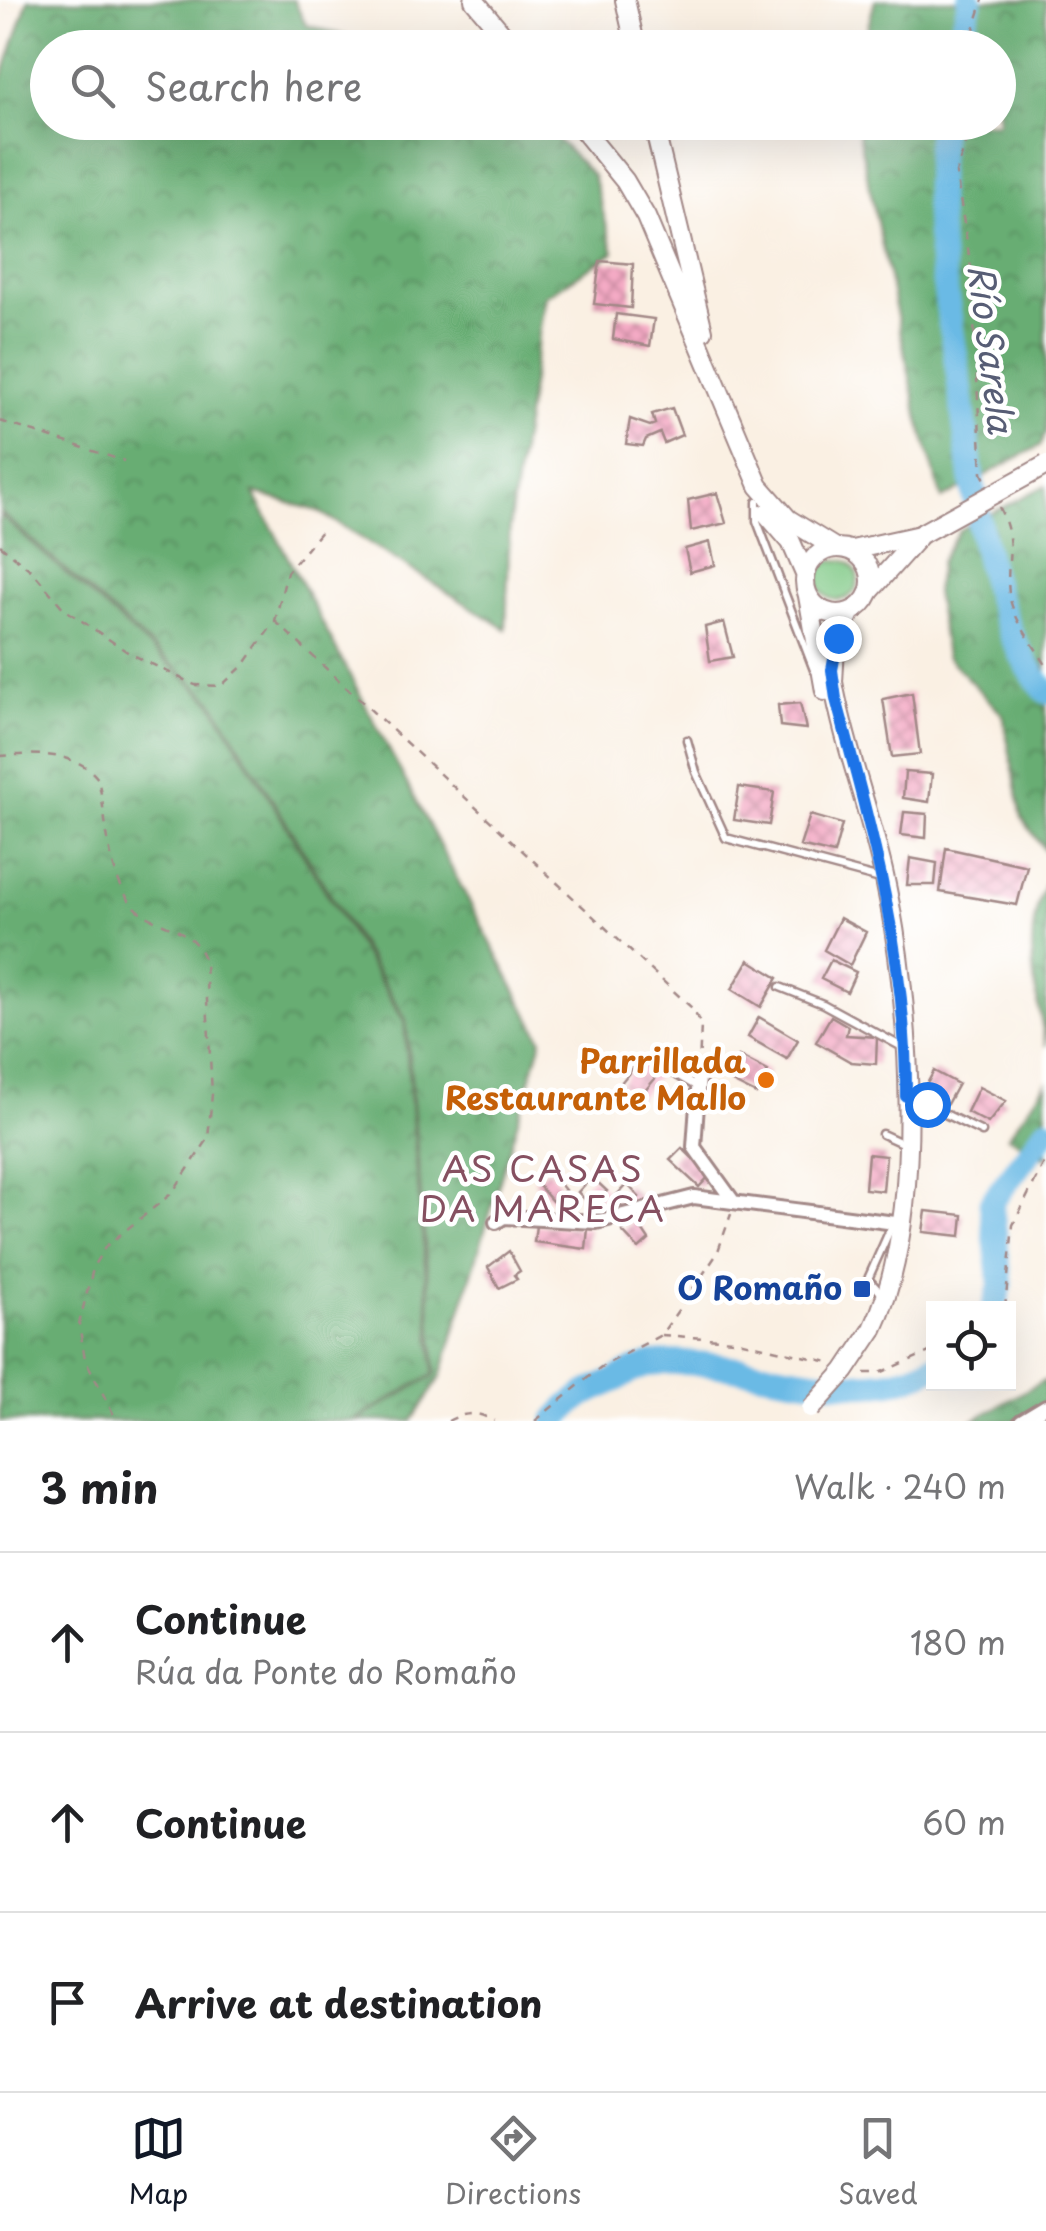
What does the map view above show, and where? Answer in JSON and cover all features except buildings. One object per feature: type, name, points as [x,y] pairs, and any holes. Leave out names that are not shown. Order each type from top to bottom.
[{"type":"main road","points":[[474,0],[499,30]]},
{"type":"main road","points":[[625,0],[632,30]]},
{"type":"main road","points":[[591,140],[646,217],[689,300],[750,470],[768,499],[788,519],[843,549],[870,570],[870,591]]},
{"type":"main road","points":[[657,140],[711,398]]},
{"type":"main road","points":[[606,158],[757,502],[784,532],[805,574],[828,701],[853,761]]},
{"type":"main road","points":[[805,574],[814,558],[921,534],[1046,465]]},
{"type":"main road","points":[[806,1415],[845,1371],[886,1298],[905,1191],[902,981],[885,880],[832,670],[838,638],[851,611],[921,534]]},
{"type":"main road","points":[[808,596],[825,612],[851,611]]},
{"type":"street","points":[[699,1082],[694,1147],[733,1201]]},
{"type":"street","points":[[496,1222],[504,1217],[596,1222],[679,1200],[733,1201],[898,1223]]},
{"type":"street","points":[[1020,1421],[1046,1406]]},
{"type":"lane","points":[[757,502],[757,521],[828,701]]},
{"type":"lane","points":[[811,663],[814,637]]},
{"type":"lane","points":[[688,740],[696,772],[726,838],[885,880]]},
{"type":"lane","points":[[780,987],[823,1004],[905,1048]]},
{"type":"lane","points":[[663,1067],[699,1082]]},
{"type":"lane","points":[[906,1096],[982,1132]]},
{"type":"lane","points":[[882,1134],[906,1145]]},
{"type":"path","points":[[974,30],[983,0]]},
{"type":"path","points":[[966,140],[956,173],[972,268],[982,473],[990,490]]},
{"type":"path","points":[[0,420],[124,462]]},
{"type":"path","points":[[998,506],[1013,555],[1008,589],[1013,611],[1046,666]]},
{"type":"path","points":[[0,545],[33,572],[64,609],[129,653],[195,684],[221,686],[244,665],[276,622],[287,572],[322,530]]},
{"type":"path","points":[[276,622],[693,1009],[700,1025],[699,1082]]},
{"type":"path","points":[[0,756],[43,754],[90,768],[98,779],[119,884],[145,915],[188,933],[200,946],[204,962],[212,1094],[208,1139],[172,1193],[106,1246],[94,1265],[79,1324],[85,1359],[117,1421]]},
{"type":"path","points":[[1005,1301],[1013,1225],[1046,1159]]},
{"type":"path","points":[[536,1421],[601,1367],[660,1335],[718,1254],[733,1201]]},
{"type":"path","points":[[660,1335],[734,1340],[833,1364]]},
{"type":"path","points":[[864,1374],[880,1373],[926,1353]]},
{"type":"path","points":[[448,1421],[463,1413],[477,1413],[494,1421]]},
{"type":"green space","points":[[28,0],[294,0],[306,25],[324,30],[30,30],[30,140],[558,140],[593,176],[614,252],[545,296],[510,521],[506,629],[318,511],[254,493],[542,1040],[441,1377],[412,1421],[356,1421],[436,1374],[406,1020],[212,700],[0,512],[0,84]]},
{"type":"green space","points":[[875,0],[1046,0],[1046,432],[1041,445],[942,499],[919,420],[860,140],[1016,140],[1016,30],[867,30]]},
{"type":"green space","points":[[1046,485],[1046,852],[1022,818],[1003,715],[946,656],[935,592],[940,562],[959,530]]},
{"type":"green space","points":[[0,515],[211,701],[404,1021],[434,1374],[352,1421],[0,1421]]},
{"type":"green space","points":[[838,560],[852,566],[858,580],[852,594],[838,600],[824,594],[818,580],[824,566]]},
{"type":"green space","points":[[1046,882],[1046,1046],[1032,943],[1038,903]]},
{"type":"green space","points":[[1046,1083],[1046,1158],[1008,1136]]},
{"type":"green space","points":[[1046,1381],[1046,1421],[972,1421]]},
{"type":"waterway","name":"Río Sarela","points":[[962,30],[970,0]]},
{"type":"waterway","name":"Río Sarela","points":[[940,140],[936,185],[940,247],[982,539],[1007,623],[1024,660],[1046,691]]},
{"type":"waterway","name":"Río Sarela","points":[[996,1301],[1001,1284],[991,1203],[1046,1130]]},
{"type":"waterway","name":"Río Sarela","points":[[555,1421],[587,1394],[653,1364],[723,1366],[835,1383],[871,1384],[904,1379],[926,1369]]},
{"type":"place","name":"Parrillada Restaurante Mallo","points":[[766,1080]]},
{"type":"place","name":"O Romaño","points":[[862,1289]]},
{"type":"district","name":"AS CASAS DA MARECA","points":[[543,1190]]},
{"type":"route","points":[[838,638],[832,670],[836,699],[885,880],[902,981],[906,1096],[927,1104]]}]
